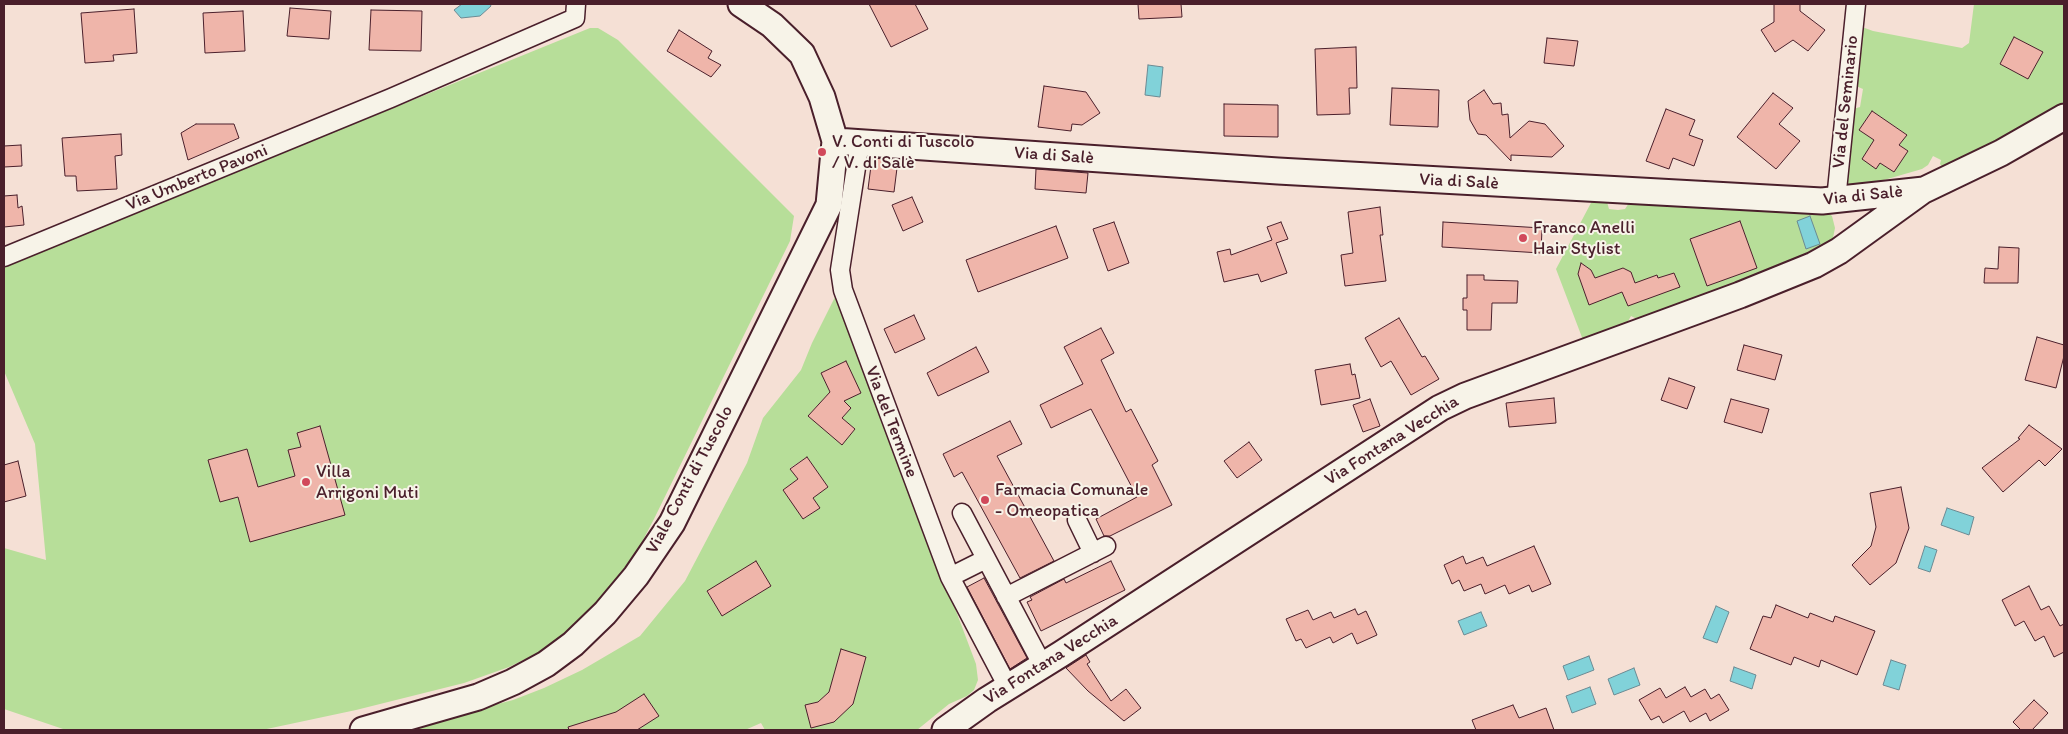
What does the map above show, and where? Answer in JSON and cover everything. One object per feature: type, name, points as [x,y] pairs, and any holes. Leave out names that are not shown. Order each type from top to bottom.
[{"type":"main road","points":[[741,4],[772,25],[802,54],[822,97],[846,141]]},
{"type":"main road","points":[[765,4],[782,14],[808,38],[834,83],[846,141]]},
{"type":"main road","name":"Via di Salè","points":[[846,141],[1278,171],[1832,201],[1924,190],[2006,151],[2064,117]]},
{"type":"main road","name":"Viale Conti di Tuscolo","points":[[363,730],[463,702],[513,682],[546,664],[565,650],[613,604],[648,560],[672,523],[828,206],[839,181],[846,141]]},
{"type":"main road","name":"Via Fontana Vecchia","points":[[945,730],[1008,687],[1440,408],[1465,396],[1759,288],[1814,265],[1839,251],[1924,190]]},
{"type":"main road","points":[[1832,201],[1847,223],[1846,235],[1839,251]]},
{"type":"street","name":"Via Umberto Pavoni","points":[[4,257],[391,98],[575,18],[576,4]]},
{"type":"street","name":"Via del Seminario","points":[[1832,201],[1856,4]]},
{"type":"street","name":"Via del Termine","points":[[846,141],[840,270],[843,290],[950,577],[1008,687]]},
{"type":"street","points":[[962,513],[1043,666]]},
{"type":"street","points":[[1006,597],[1100,550],[1077,520]]},
{"type":"street","points":[[950,577],[986,559]]},
{"type":"green space","points":[[1974,4],[2064,4],[2064,104],[2027,126],[1943,168],[1940,164],[1941,160],[1933,156],[1928,165],[1922,169],[1846,191],[1853,109],[1860,107],[1863,89],[1856,86],[1862,27],[1873,31],[1962,48],[1969,43]],"holes":[[[2014,37],[2043,52],[2028,79],[2000,64]],[[1872,111],[1906,134],[1899,145],[1908,151],[1894,172],[1880,163],[1874,140],[1859,130]]]},
{"type":"green space","name":"Villa Arrigoni Muti","points":[[590,28],[598,28],[618,40],[794,216],[790,241],[654,519],[633,559],[615,587],[596,608],[550,647],[509,667],[464,683],[356,710],[262,730],[66,730],[4,709],[4,548],[46,560],[35,444],[4,371],[4,266]],"holes":[[[320,426],[344,515],[250,541],[226,455],[247,449],[258,487],[295,476],[288,450],[301,447],[297,433]]]},
{"type":"green space","points":[[1592,201],[1607,202],[1609,209],[1618,210],[1625,209],[1629,203],[1818,210],[1832,216],[1835,228],[1833,238],[1826,248],[1641,321],[1631,316],[1626,325],[1583,340],[1556,269]],"holes":[[[1740,221],[1757,268],[1707,286],[1690,239]],[[1584,265],[1591,270],[1598,287],[1614,271],[1622,292],[1589,304],[1578,274],[1580,267]],[[1623,268],[1631,272],[1638,290],[1646,279],[1657,275],[1658,278],[1674,273],[1679,287],[1628,306],[1615,271]]]},
{"type":"green space","points":[[835,297],[884,420],[976,664],[978,680],[974,690],[967,696],[949,704],[917,730],[765,730],[761,723],[745,730],[637,730],[659,716],[611,716],[620,730],[611,730],[607,716],[568,727],[569,730],[398,730],[513,700],[544,688],[582,670],[640,636],[685,581],[747,463],[763,418],[801,370]],"holes":[[[846,361],[844,401],[851,408],[842,418],[855,429],[842,444],[808,416],[830,392],[821,373]],[[807,457],[828,487],[813,498],[820,508],[804,519],[783,490],[798,479],[790,468]],[[756,562],[771,586],[722,616],[707,592]],[[841,650],[866,657],[853,704],[805,705],[818,702],[829,692]]]},
{"type":"water","points":[[462,4],[490,4],[491,6],[480,16],[461,18],[454,10]]},
{"type":"water","points":[[1148,65],[1163,67],[1160,97],[1145,95]]},
{"type":"water","points":[[1810,216],[1820,244],[1806,249],[1797,221]]},
{"type":"water","points":[[1947,508],[1974,517],[1969,535],[1941,525]]},
{"type":"water","points":[[1925,546],[1937,550],[1930,572],[1918,568]]},
{"type":"water","points":[[1716,606],[1729,612],[1717,643],[1703,638]]},
{"type":"water","points":[[1481,612],[1487,626],[1464,635],[1458,621]]},
{"type":"water","points":[[1589,656],[1594,670],[1568,680],[1563,666]]},
{"type":"water","points":[[1891,660],[1906,665],[1899,690],[1883,685]]},
{"type":"water","points":[[1734,667],[1756,675],[1752,689],[1730,681]]},
{"type":"water","points":[[1634,668],[1640,685],[1614,695],[1608,679]]},
{"type":"water","points":[[1590,687],[1596,704],[1572,713],[1566,696]]},
{"type":"building","points":[[869,4],[915,4],[928,29],[891,47]]},
{"type":"building","points":[[1138,4],[1181,4],[1182,17],[1139,19]]},
{"type":"building","points":[[1774,4],[1800,4],[1800,11],[1825,30],[1808,51],[1793,40],[1775,52],[1761,30],[1774,22]]},
{"type":"building","points":[[290,8],[331,11],[329,39],[287,36]]},
{"type":"building","points":[[134,9],[137,53],[113,55],[114,61],[85,63],[81,13]]},
{"type":"building","points":[[371,10],[422,11],[421,51],[369,50]]},
{"type":"building","points":[[243,11],[245,51],[205,53],[203,13]]},
{"type":"building","points":[[679,30],[712,51],[708,58],[721,65],[711,77],[667,51]]},
{"type":"building","points":[[2014,37],[2043,52],[2028,79],[2000,64]]},
{"type":"building","points":[[1547,38],[1578,41],[1574,66],[1544,63]]},
{"type":"building","points":[[1356,47],[1357,88],[1349,88],[1350,114],[1317,115],[1315,49]]},
{"type":"building","points":[[1044,86],[1086,92],[1100,113],[1082,125],[1072,124],[1071,131],[1038,127]]},
{"type":"building","points":[[1392,88],[1439,90],[1438,127],[1390,125]]},
{"type":"building","points":[[1484,90],[1493,104],[1501,103],[1502,115],[1508,114],[1510,138],[1529,121],[1545,124],[1564,146],[1552,157],[1511,155],[1511,161],[1486,135],[1478,134],[1470,120],[1468,101]]},
{"type":"building","points":[[1773,93],[1793,108],[1779,124],[1800,141],[1776,169],[1737,137]]},
{"type":"building","points":[[1224,104],[1278,105],[1278,137],[1224,136]]},
{"type":"building","points":[[1666,109],[1695,120],[1689,135],[1703,140],[1694,166],[1673,158],[1669,169],[1646,161]]},
{"type":"building","points":[[1872,111],[1907,135],[1899,145],[1908,151],[1894,172],[1880,163],[1876,169],[1862,159],[1874,140],[1859,130]]},
{"type":"building","points":[[196,124],[234,124],[239,138],[188,160],[181,133]]},
{"type":"building","points":[[121,134],[122,155],[115,156],[117,189],[77,191],[76,176],[65,176],[62,138]]},
{"type":"building","points":[[21,145],[22,166],[4,167],[4,146]]},
{"type":"building","points":[[872,158],[898,160],[894,192],[868,189]]},
{"type":"building","points":[[1036,169],[1088,173],[1086,193],[1035,189]]},
{"type":"building","points":[[17,195],[18,208],[22,206],[24,225],[4,227],[4,196]]},
{"type":"building","points":[[912,197],[923,222],[903,231],[892,205]]},
{"type":"building","points":[[1380,207],[1383,235],[1380,235],[1386,281],[1345,286],[1341,255],[1353,253],[1348,212]]},
{"type":"building","points":[[1740,221],[1757,268],[1707,286],[1690,239]]},
{"type":"building","points":[[1114,222],[1129,263],[1108,271],[1093,229]]},
{"type":"building","points":[[1281,222],[1288,239],[1276,243],[1287,273],[1261,282],[1258,274],[1224,282],[1217,252],[1230,249],[1231,255],[1272,240],[1267,227]]},
{"type":"building","points":[[1443,222],[1542,228],[1541,253],[1442,247]]},
{"type":"building","points":[[1056,226],[1068,258],[978,292],[966,260]]},
{"type":"building","points":[[1999,247],[2019,248],[2018,283],[1984,283],[1985,268],[1998,269]]},
{"type":"building","points":[[1581,263],[1591,270],[1595,278],[1623,268],[1631,272],[1635,283],[1657,275],[1658,278],[1674,273],[1680,287],[1628,306],[1622,292],[1589,305],[1578,274]]},
{"type":"building","points":[[1467,275],[1484,275],[1484,280],[1518,281],[1517,303],[1492,303],[1491,330],[1467,330],[1467,310],[1463,310],[1463,298],[1467,298]]},
{"type":"building","points":[[914,315],[925,339],[895,353],[884,329]]},
{"type":"building","points":[[1399,318],[1422,357],[1425,356],[1439,379],[1411,395],[1391,361],[1381,367],[1365,338]]},
{"type":"building","points":[[1101,328],[1114,353],[1101,360],[1126,412],[1131,409],[1158,461],[1152,465],[1172,505],[1110,536],[1104,536],[1096,519],[1137,497],[1091,409],[1051,428],[1040,405],[1083,384],[1064,347]]},
{"type":"building","points":[[2037,337],[2064,345],[2064,356],[2056,388],[2025,380]]},
{"type":"building","points":[[1744,345],[1782,355],[1775,380],[1737,370]]},
{"type":"building","points":[[976,347],[989,372],[938,396],[927,373]]},
{"type":"building","points":[[846,361],[861,393],[844,401],[851,408],[842,418],[855,429],[842,445],[808,416],[830,392],[821,373]]},
{"type":"building","points":[[1350,364],[1352,375],[1355,374],[1360,398],[1321,405],[1315,370]]},
{"type":"building","points":[[1669,378],[1695,387],[1687,409],[1661,400]]},
{"type":"building","points":[[1554,398],[1556,423],[1509,427],[1506,403]]},
{"type":"building","points":[[1370,399],[1380,426],[1363,432],[1353,405]]},
{"type":"building","points":[[1731,399],[1769,409],[1762,433],[1724,422]]},
{"type":"building","points":[[1010,421],[1022,444],[997,456],[1054,561],[1020,578],[962,472],[954,477],[943,454]]},
{"type":"building","points":[[2029,425],[2062,449],[2045,466],[2039,460],[2003,492],[1982,468],[2020,439],[2018,438]]},
{"type":"building","name":"Villa Arrigoni Muti","points":[[320,426],[345,515],[250,542],[238,497],[220,502],[208,460],[247,449],[258,487],[295,476],[288,450],[301,447],[297,433]]},
{"type":"building","points":[[1249,442],[1262,460],[1237,478],[1224,461]]},
{"type":"building","points":[[807,457],[828,487],[813,498],[820,508],[803,519],[783,490],[798,479],[790,469]]},
{"type":"building","points":[[18,461],[26,496],[4,502],[4,465]]},
{"type":"building","points":[[1901,487],[1909,528],[1896,563],[1870,585],[1852,565],[1871,546],[1876,527],[1870,493]]},
{"type":"building","points":[[1534,546],[1551,584],[1532,592],[1529,585],[1509,594],[1505,585],[1485,594],[1481,584],[1464,591],[1459,580],[1452,584],[1444,565],[1463,556],[1466,564],[1483,557],[1487,566]]},
{"type":"building","points":[[756,561],[771,586],[722,616],[707,591]]},
{"type":"building","points":[[1111,561],[1125,590],[1041,631],[1027,602],[1032,600],[1030,597],[1064,579],[1066,583]]},
{"type":"building","points":[[984,578],[1027,658],[1010,669],[967,587]]},
{"type":"building","points":[[2029,586],[2041,610],[2049,606],[2060,626],[2064,624],[2064,652],[2054,657],[2044,636],[2035,641],[2024,621],[2015,626],[2002,600]]},
{"type":"building","points":[[1776,605],[1808,618],[1810,613],[1833,622],[1835,616],[1875,631],[1857,675],[1821,660],[1819,667],[1794,657],[1791,665],[1750,649],[1763,616],[1771,618]]},
{"type":"building","points":[[1355,609],[1358,615],[1366,611],[1377,635],[1357,644],[1352,633],[1333,643],[1330,637],[1306,648],[1301,639],[1296,641],[1286,619],[1308,610],[1313,620],[1331,612],[1334,618]]},
{"type":"building","points":[[841,649],[866,657],[853,704],[834,722],[811,728],[805,705],[818,702],[829,692]]},
{"type":"building","points":[[1086,655],[1090,662],[1087,664],[1111,701],[1126,689],[1141,708],[1124,721],[1088,691],[1066,668]]},
{"type":"building","points":[[1685,687],[1691,697],[1705,689],[1711,699],[1719,694],[1729,710],[1710,721],[1706,713],[1690,722],[1684,711],[1663,723],[1659,716],[1651,720],[1639,700],[1660,688],[1666,698]]},
{"type":"building","points":[[644,694],[659,716],[637,730],[569,730],[568,727],[616,712]]},
{"type":"building","points":[[2034,700],[2048,713],[2032,730],[2021,730],[2013,722]]},
{"type":"building","points":[[1513,705],[1519,718],[1546,708],[1554,730],[1476,730],[1472,720]]},
{"type":"place","name":"V. Conti di Tuscolo / V. di Salè","points":[[822,152]]},
{"type":"place","name":"Franco Anelli Hair Stylist","points":[[1523,238]]},
{"type":"place","name":"Villa Arrigoni Muti","points":[[306,482]]},
{"type":"place","name":"Farmacia Comunale - Omeopatica","points":[[985,500]]}]
